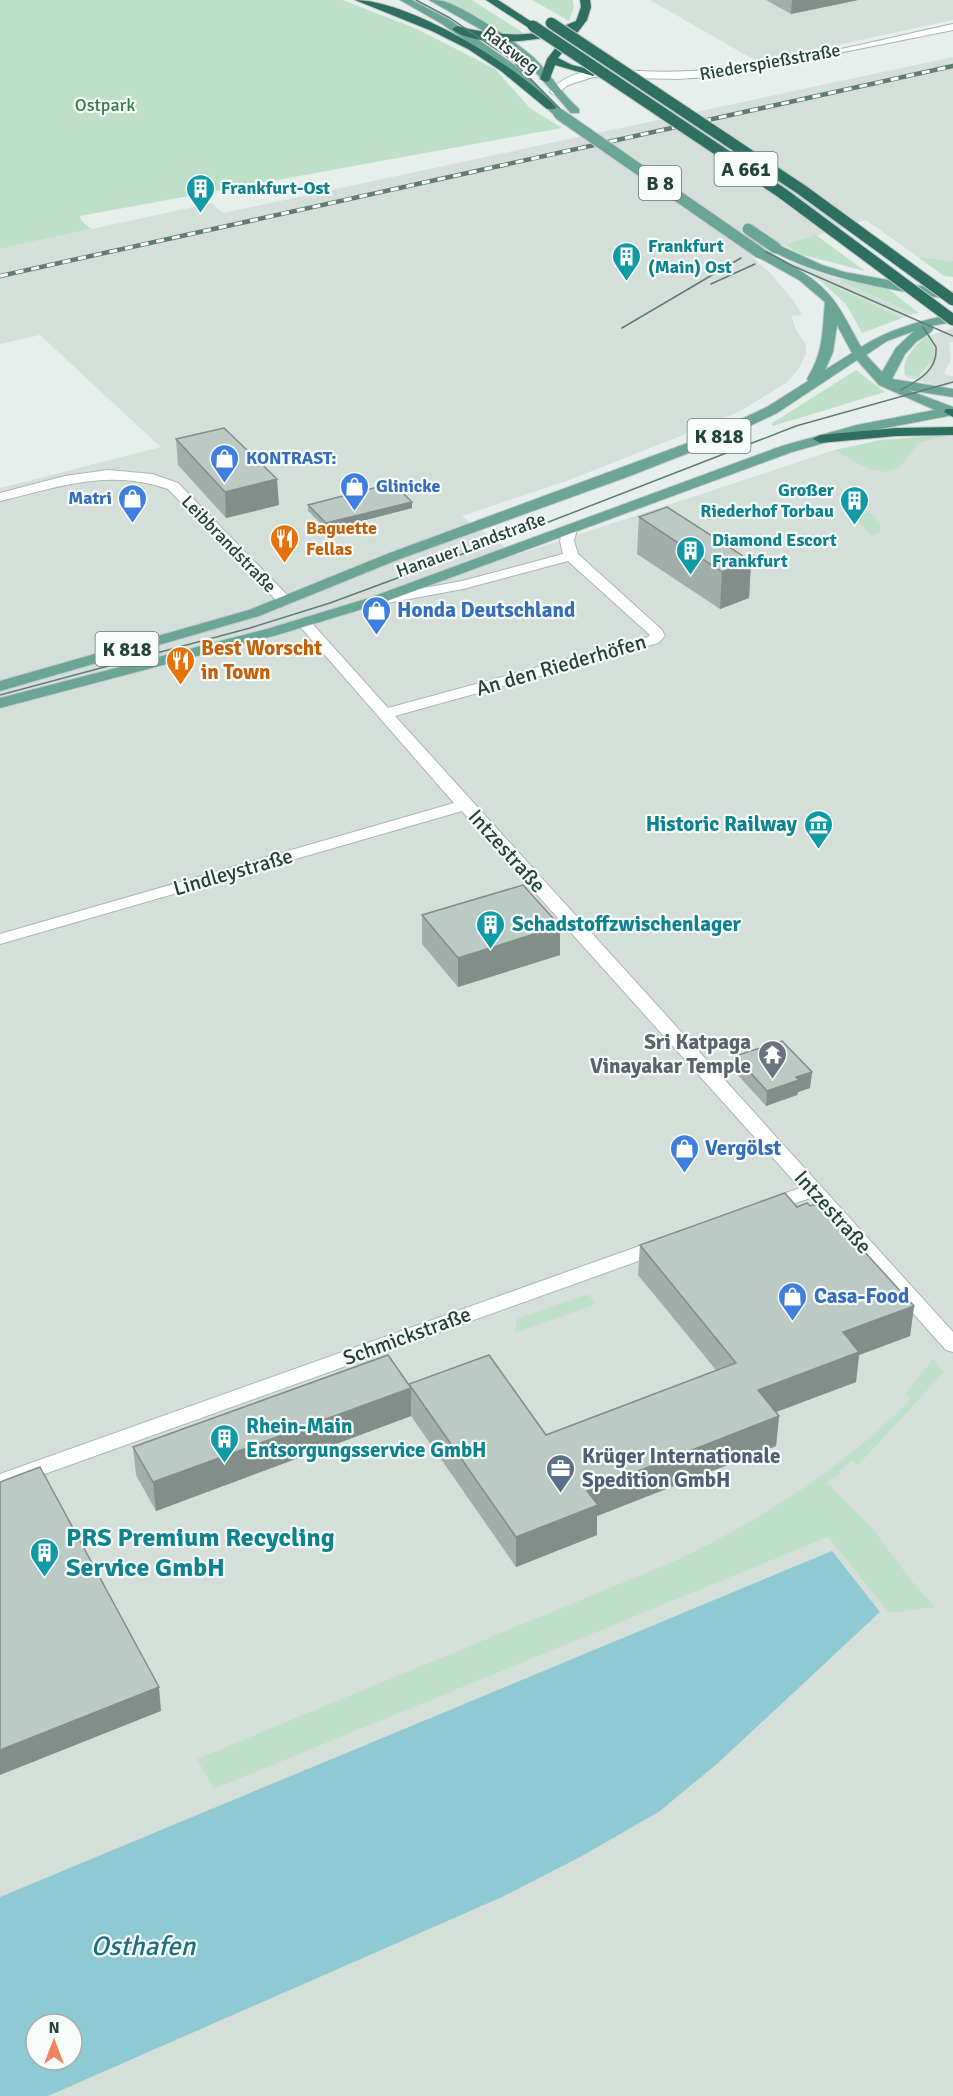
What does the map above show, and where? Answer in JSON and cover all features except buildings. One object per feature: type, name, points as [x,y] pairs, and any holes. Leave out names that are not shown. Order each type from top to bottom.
[{"type":"highway","points":[[360,0],[443,33],[481,53],[504,68],[555,111]]},
{"type":"highway","name":"A 661","points":[[491,0],[782,193],[952,319]]},
{"type":"highway","points":[[545,79],[552,59],[580,23],[587,10],[585,0]]},
{"type":"highway","name":"A 661","points":[[546,20],[802,190],[953,300]]},
{"type":"highway","points":[[458,29],[496,36],[545,35],[558,33],[580,23]]},
{"type":"highway","points":[[552,59],[568,67],[593,73]]},
{"type":"highway","points":[[820,439],[896,432],[953,430]]},
{"type":"main road","name":"Ratsweg","points":[[405,0],[458,29],[516,71],[555,111]]},
{"type":"main road","name":"Ratsweg","points":[[434,0],[496,36],[530,60],[555,92],[575,111],[690,189]]},
{"type":"main road","name":"B 8","points":[[555,111],[760,253],[813,285],[830,301],[858,353],[884,382],[904,394],[952,412]]},
{"type":"main road","points":[[738,222],[776,248],[824,270],[953,296]]},
{"type":"main road","points":[[861,279],[953,287]]},
{"type":"main road","points":[[809,386],[821,367],[828,348],[831,323],[830,301]]},
{"type":"main road","name":"K 818","points":[[858,353],[902,330],[952,319]]},
{"type":"main road","points":[[952,319],[918,334],[903,346],[884,382],[953,393]]},
{"type":"main road","name":"Hanauer Landstraße","points":[[0,686],[254,613],[392,557],[622,474],[709,440],[772,410],[858,353]]},
{"type":"main road","name":"Hanauer Landstraße","points":[[0,703],[304,623],[374,601],[743,465],[820,439],[882,423],[952,412]]},
{"type":"main road","points":[[285,601],[304,623]]},
{"type":"street","name":"Riederspießstraße","points":[[555,92],[558,86],[567,80],[593,73],[676,76],[725,73],[953,27]]},
{"type":"street","name":"Leibbrandstraße","points":[[0,497],[102,473],[141,475],[173,486],[285,601]]},
{"type":"street","points":[[374,601],[464,585],[571,555],[567,541],[570,529]]},
{"type":"street","name":"An den Riederhöfen","points":[[384,714],[653,640],[658,636],[571,555]]},
{"type":"street","name":"Intzestraße","points":[[304,623],[465,806],[953,1345]]},
{"type":"street","name":"Lindleystraße","points":[[0,939],[465,806]]},
{"type":"street","points":[[748,1214],[813,1190]]},
{"type":"street","name":"Schmickstraße","points":[[0,1482],[683,1237]]},
{"type":"shaded area","points":[[650,0],[953,0],[953,20],[758,62]]},
{"type":"shaded area","name":"Osthafen","points":[[953,57],[953,261],[918,257],[866,220],[751,256],[770,273],[794,301],[802,315],[791,316],[797,332],[806,344],[806,353],[800,367],[786,383],[742,410],[701,428],[569,480],[462,516],[516,555],[835,450],[881,440],[953,435],[953,2096],[0,2096],[0,488],[161,447],[40,335],[0,344],[0,249],[212,203],[223,213]]},
{"type":"shaded area","points":[[790,262],[834,278],[914,314],[902,318],[823,283]]},
{"type":"shaded area","points":[[953,328],[953,342],[949,343],[951,359],[944,373],[953,376],[953,384],[944,387],[908,378],[905,375],[919,377],[930,365],[929,337],[925,337]]},
{"type":"green space","name":"Ostpark","points":[[0,0],[343,0],[417,29],[495,69],[530,108],[562,128],[80,216],[81,220],[91,229],[0,249]]},
{"type":"green space","points":[[442,0],[472,0],[525,34],[499,35]]},
{"type":"green space","points":[[532,0],[573,0],[574,7],[569,21]]},
{"type":"green space","points":[[816,235],[865,271],[803,255],[784,245]]},
{"type":"green space","points":[[918,257],[953,261],[953,277],[944,276]]},
{"type":"green space","points":[[834,278],[887,288],[919,313],[914,314]]},
{"type":"green space","points":[[823,283],[902,318],[862,333],[846,304]]},
{"type":"green space","points":[[925,337],[929,337],[933,346],[934,359],[918,377],[905,375],[907,359]]},
{"type":"green space","points":[[856,370],[885,392],[773,426],[771,424]]},
{"type":"green space","points":[[946,435],[919,443],[899,468],[884,472],[866,468],[835,450],[881,440]]},
{"type":"green space","points":[[845,506],[869,512],[880,523],[880,532],[871,536]]},
{"type":"green space","points":[[588,1294],[596,1304],[515,1333],[517,1319]]},
{"type":"green space","points":[[933,1359],[944,1372],[858,1465],[852,1460],[839,1471],[841,1474],[826,1482],[873,1529],[910,1579],[935,1607],[889,1613],[828,1537],[214,1789],[197,1759],[677,1560],[741,1527],[801,1490],[885,1424],[911,1399],[906,1393]]},
{"type":"water","name":"Osthafen","points":[[832,1551],[880,1612],[718,1763],[660,1811],[582,1856],[502,1897],[48,2096],[0,2096],[0,1897]]},
{"type":"tram line","points":[[416,0],[450,18],[512,60],[564,113],[765,251],[791,265],[953,336]]},
{"type":"tram line","points":[[622,328],[741,258]]},
{"type":"tram line","points":[[711,284],[755,264]]},
{"type":"tram line","points":[[901,390],[921,378],[934,362],[936,347],[923,327]]},
{"type":"tram line","points":[[0,695],[250,628],[330,603],[546,523],[796,426],[953,382]]},
{"type":"railway","points":[[0,276],[953,66]]},
{"type":"place","name":"Frankfurt-Ost","points":[[200,214]]},
{"type":"place","name":"Frankfurt (Main) Ost","points":[[627,282]]},
{"type":"place","name":"KONTRAST:","points":[[225,484]]},
{"type":"place","name":"Glinicke","points":[[355,512]]},
{"type":"place","name":"Matri","points":[[133,524]]},
{"type":"place","name":"Großer Riederhof Torbau","points":[[855,526]]},
{"type":"place","name":"Baguette Fellas","points":[[285,564]]},
{"type":"place","name":"Diamond Escort Frankfurt","points":[[691,576]]},
{"type":"place","name":"Honda Deutschland","points":[[376,636]]},
{"type":"place","name":"Best Worscht in Town","points":[[180,686]]},
{"type":"place","name":"Historic Railway","points":[[818,850]]},
{"type":"place","name":"Schadstoffzwischenlager","points":[[491,950]]},
{"type":"place","name":"Sri Katpaga Vinayakar Temple","points":[[772,1080]]},
{"type":"place","name":"Vergölst","points":[[684,1174]]},
{"type":"place","name":"Casa-Food","points":[[793,1322]]},
{"type":"place","name":"Rhein-Main Entsorgungsservice GmbH","points":[[225,1464]]},
{"type":"place","name":"Krüger Internationale Spedition GmbH","points":[[561,1494]]},
{"type":"place","name":"PRS Premium Recycling Service GmbH","points":[[45,1578]]}]
